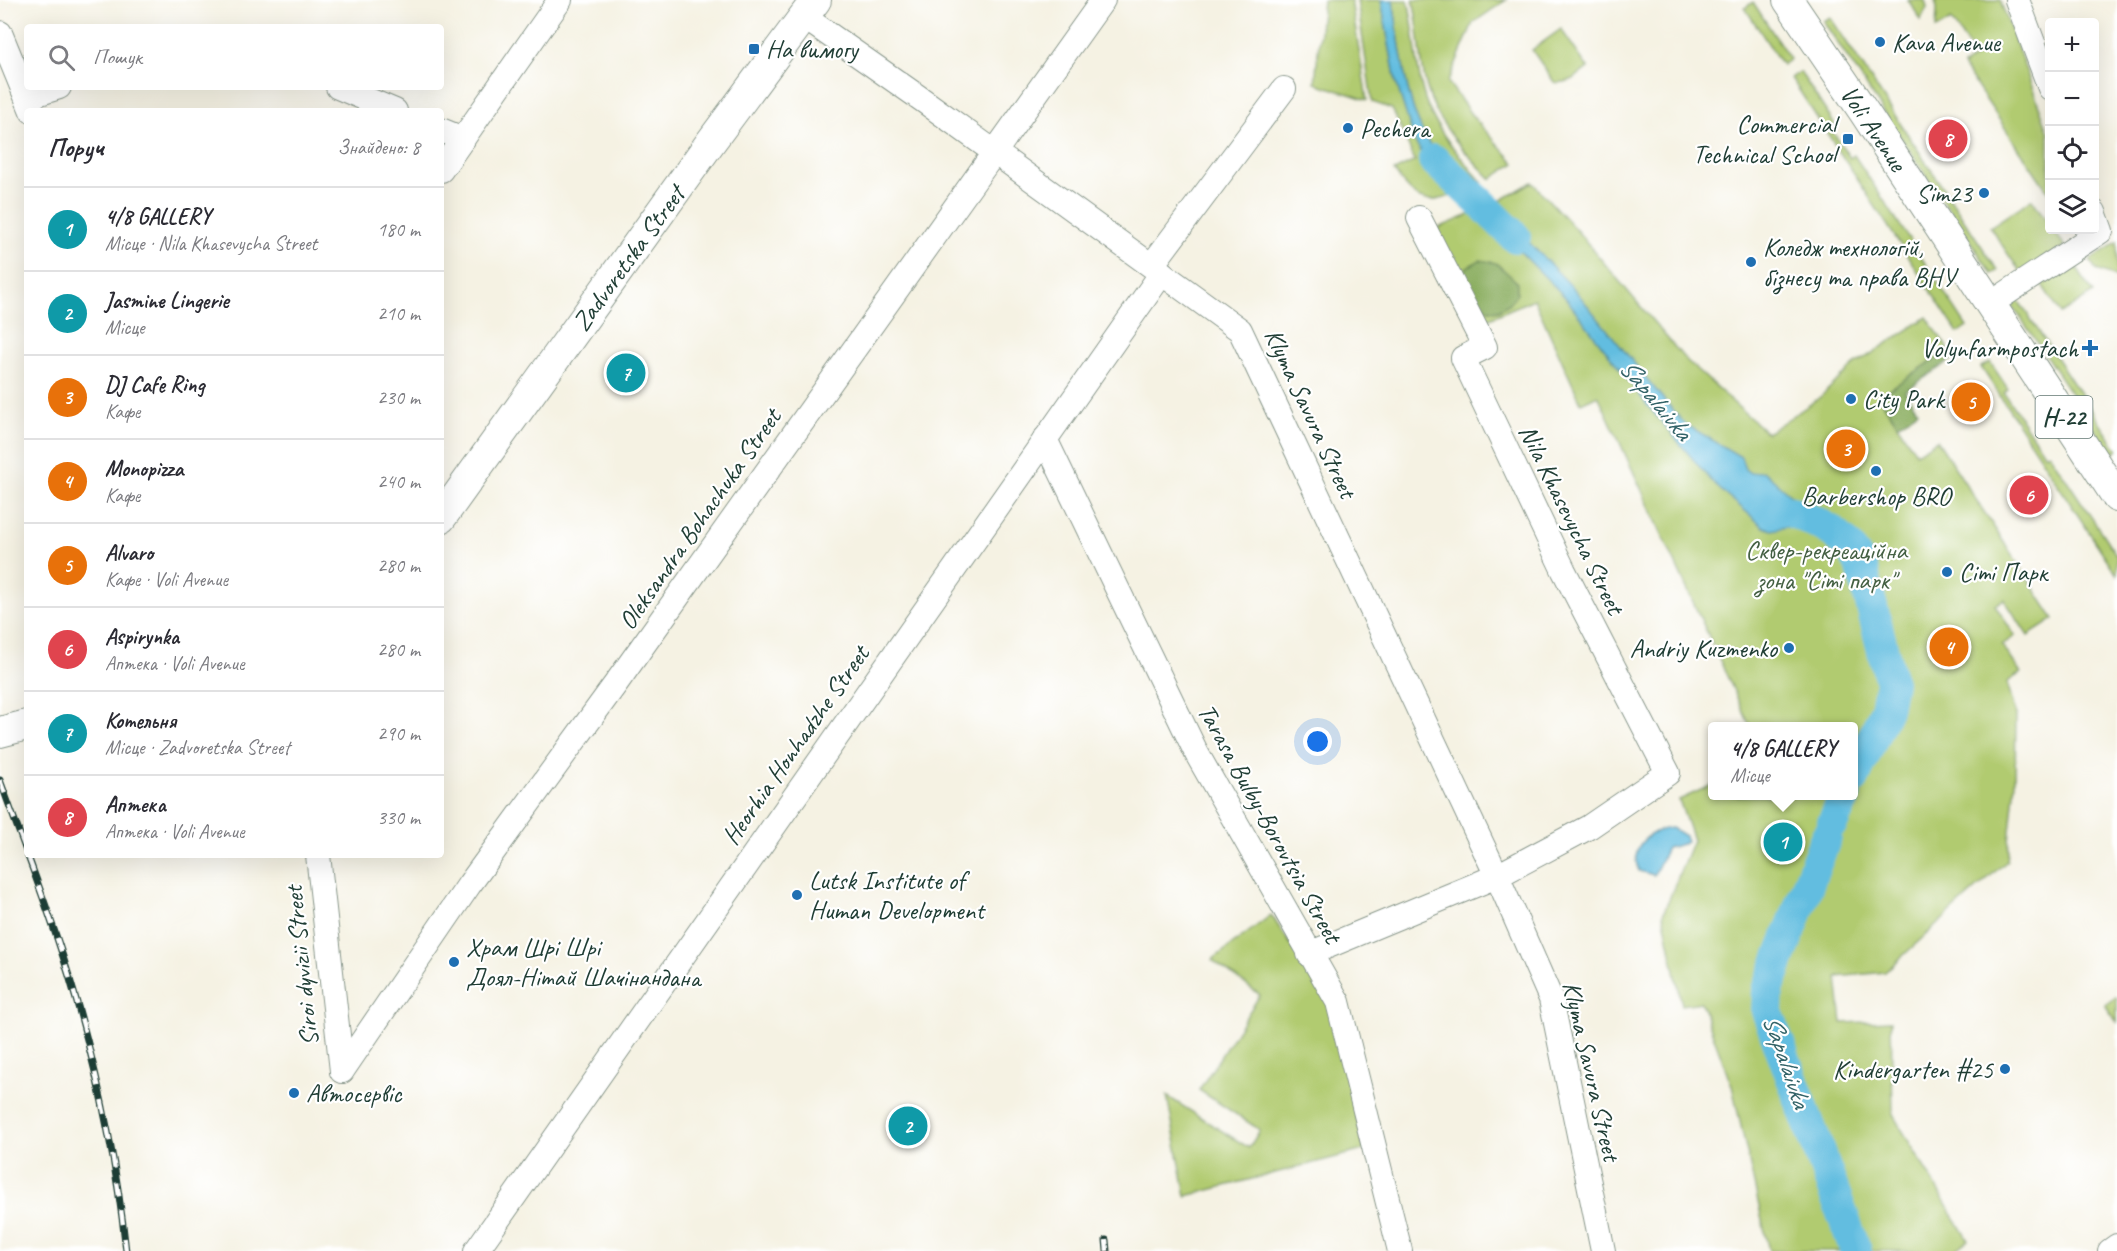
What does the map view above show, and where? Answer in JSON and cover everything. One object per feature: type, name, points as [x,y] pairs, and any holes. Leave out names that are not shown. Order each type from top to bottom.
[{"type":"main road","name":"Voli Avenue","points":[[1788,0],[2117,497]]},
{"type":"main road","name":"Zadvoretska Street","points":[[444,514],[710,143],[810,9]]},
{"type":"main road","points":[[0,732],[24,726]]},
{"type":"street","points":[[444,160],[452,134],[560,0]]},
{"type":"street","name":"Oleksandra Bohachuka Street","points":[[342,1071],[469,885],[624,673],[1103,0]]},
{"type":"street","points":[[2018,0],[2045,77]]},
{"type":"street","name":"Klyma Savura Street","points":[[810,9],[995,153],[1240,330],[1497,876],[1551,999],[1603,1251]]},
{"type":"street","points":[[0,33],[29,104],[54,90]]},
{"type":"street","name":"Heorhia Honhadzhe Street","points":[[476,1251],[1045,439],[1157,269],[1284,89]]},
{"type":"street","points":[[345,90],[388,108]]},
{"type":"street","name":"Nila Khasevycha Street","points":[[1419,218],[1485,347],[1463,358],[1564,571],[1668,773],[1589,827],[1497,876]]},
{"type":"street","points":[[1990,304],[2097,234]]},
{"type":"street","name":"Tarasa Bulby-Borovtsia Street","points":[[1045,439],[1197,754],[1338,1002],[1400,1251]]},
{"type":"street","name":"Siroi dyvizii Street","points":[[318,858],[342,1071]]},
{"type":"street","points":[[1310,954],[1497,876]]},
{"type":"street","points":[[2110,1251],[2117,1246]]},
{"type":"green space","points":[[1323,0],[1351,0],[1367,100],[1315,83]]},
{"type":"green space","points":[[1357,0],[1381,0],[1396,82],[1428,162],[1457,193],[1436,200],[1420,198],[1407,188],[1394,171],[1415,161],[1392,109],[1372,102]]},
{"type":"green space","points":[[1393,0],[1408,0],[1426,102],[1438,127],[1482,182],[1471,188],[1443,163],[1430,146],[1420,127],[1407,86]]},
{"type":"green space","points":[[1413,0],[1506,0],[1473,23],[1448,82],[1473,117],[1515,163],[1491,179],[1453,137],[1432,101],[1424,77]]},
{"type":"green space","points":[[1908,0],[1925,0],[1927,8],[1921,20]]},
{"type":"green space","points":[[1935,0],[2000,0],[2045,122],[2045,187],[1963,66],[1976,57],[1951,20],[1936,29]]},
{"type":"green space","points":[[1753,2],[1790,59],[1782,65],[1745,8]]},
{"type":"green space","points":[[1830,17],[1998,271],[1992,274],[1823,21]]},
{"type":"green space","points":[[1561,29],[1588,68],[1572,79],[1559,83],[1554,82],[1532,50]]},
{"type":"green space","points":[[1800,72],[1835,125],[1831,129],[1850,158],[1854,155],[1967,327],[1958,333],[1791,78]]},
{"type":"green space","name":"Сквер-рекреаційна зона \"Сіті парк\"","points":[[1532,182],[1578,232],[1684,358],[1767,433],[1818,399],[1854,365],[1927,317],[1949,350],[1879,397],[1916,453],[1937,440],[2054,619],[2028,636],[2004,599],[1995,605],[2015,636],[2002,645],[2021,673],[2007,682],[2016,714],[2015,782],[2007,861],[1885,972],[1837,977],[1842,1023],[1891,1021],[1893,1115],[1968,1240],[1953,1251],[1769,1251],[1732,1086],[1701,1002],[1682,1005],[1663,914],[1693,840],[1679,800],[1708,787],[1708,800],[1858,800],[1858,722],[1748,722],[1598,395],[1581,403],[1534,299],[1483,321],[1433,230],[1493,205]]},
{"type":"green space","points":[[2032,199],[2045,218],[2045,234],[2056,234],[2065,246],[2022,275],[1990,227]]},
{"type":"green space","points":[[2117,242],[2117,278],[2096,270],[2090,260]]},
{"type":"green space","points":[[1480,260],[1496,263],[1517,282],[1517,294],[1507,305],[1498,310],[1484,307],[1478,301],[1463,272]]},
{"type":"green space","points":[[2072,261],[2093,293],[2061,314],[2040,282]]},
{"type":"green space","points":[[2016,297],[2117,449],[2112,455],[2010,302]]},
{"type":"green space","points":[[1949,350],[1954,358],[1905,391],[1918,411],[1898,425],[1879,396]]},
{"type":"green space","points":[[1990,362],[2008,389],[2004,393],[2045,455],[2049,453],[2117,556],[2117,575],[1981,367]]},
{"type":"green space","points":[[1271,915],[1331,1004],[1364,1150],[1186,1196],[1167,1096],[1249,1148],[1260,1130],[1199,1090],[1260,995],[1212,960]]},
{"type":"green space","points":[[2116,997],[2117,999],[2117,1022],[2105,1005]]},
{"type":"water","points":[[1381,0],[1393,0],[1407,86],[1420,127],[1430,146],[1443,163],[1471,188],[1457,193],[1428,162],[1415,142],[1396,82]]},
{"type":"water","points":[[1493,205],[1575,290],[1685,424],[1741,457],[1745,469],[1750,473],[1763,471],[1810,512],[1834,526],[1828,531],[1810,522],[1772,530],[1764,527],[1715,485],[1648,406],[1565,297],[1479,210]]},
{"type":"water","points":[[1672,828],[1685,836],[1687,841],[1667,848],[1654,875],[1639,871],[1636,854],[1643,841],[1656,832]]},
{"type":"waterway","name":"Sapalaivka","points":[[1434,160],[1515,237]]},
{"type":"waterway","name":"Sapalaivka","points":[[1792,512],[1815,522],[1842,539],[1862,568],[1891,682],[1886,709],[1858,769]]},
{"type":"waterway","name":"Sapalaivka","points":[[1833,822],[1843,800]]},
{"type":"waterway","name":"Sapalaivka","points":[[1826,837],[1768,989],[1767,1011],[1856,1251]]},
{"type":"railway","points":[[0,780],[24,846]]},
{"type":"railway","points":[[28,858],[58,942],[84,1027],[112,1154],[126,1251]]},
{"type":"railway","points":[[1106,1240],[1107,1251]]},
{"type":"place","name":"Kava Avenue","points":[[1880,42]]},
{"type":"place","name":"На вимогу","points":[[754,49]]},
{"type":"place","name":"Pechera","points":[[1348,128]]},
{"type":"place","name":"Commercial Technical School","points":[[1848,139]]},
{"type":"place","name":"Аптека","points":[[1948,139]]},
{"type":"place","name":"Sim23","points":[[1984,193]]},
{"type":"place","name":"Коледж технологій, бізнесу та права ВНУ","points":[[1751,262]]},
{"type":"place","name":"Volynfarmpostach","points":[[2090,348]]},
{"type":"place","name":"Котельня","points":[[626,373]]},
{"type":"place","name":"City Park","points":[[1851,399]]},
{"type":"place","name":"Alvaro","points":[[1971,402]]},
{"type":"place","name":"DJ Cafe Ring","points":[[1846,449]]},
{"type":"place","name":"Barbershop BRO","points":[[1876,471]]},
{"type":"place","name":"Aspirynka","points":[[2029,495]]},
{"type":"place","name":"Сіті Парк","points":[[1947,572]]},
{"type":"place","name":"Monopizza","points":[[1949,647]]},
{"type":"place","name":"Andriy Kuzmenko","points":[[1789,648]]},
{"type":"place","name":"4/8 GALLERY","points":[[1783,842]]},
{"type":"place","name":"Lutsk Institute of Human Development","points":[[797,895]]},
{"type":"place","name":"Храм Шрі Шрі Доял-Нітай Шачінандана","points":[[454,962]]},
{"type":"place","name":"Kindergarten #25","points":[[2005,1069]]},
{"type":"place","name":"Автосервіс","points":[[294,1093]]},
{"type":"place","name":"Jasmine Lingerie","points":[[908,1126]]}]
